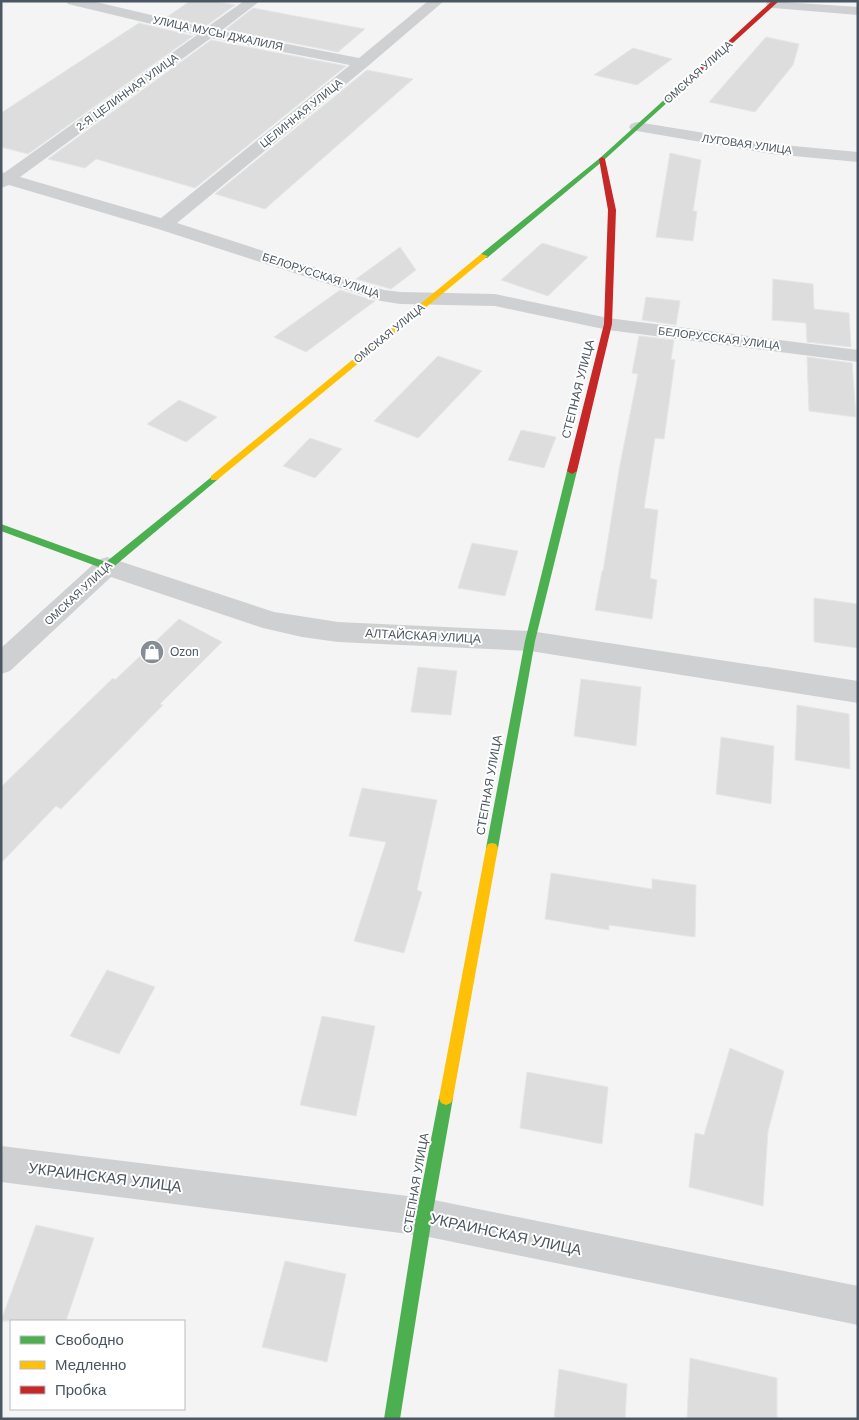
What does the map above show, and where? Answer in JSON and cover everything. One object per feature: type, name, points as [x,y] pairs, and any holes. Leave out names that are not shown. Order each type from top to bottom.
[{"type":"street","name":"УЛИЦА МУСЫ ДЖАЛИЛЯ","points":[[73,1],[209,33],[363,63]]},
{"type":"street","name":"2-Я ЦЕЛИННАЯ УЛИЦА","points":[[3,180],[253,1]]},
{"type":"street","name":"ЦЕЛИННАЯ УЛИЦА","points":[[164,225],[437,1]]},
{"type":"street","points":[[775,3],[858,11]]},
{"type":"street","name":"ОМСКАЯ УЛИЦА","points":[[1,664],[107,566],[602,159],[775,3]]},
{"type":"street","name":"ЛУГОВАЯ УЛИЦА","points":[[637,127],[772,149],[858,157]]},
{"type":"street","name":"СТЕПНАЯ УЛИЦА","points":[[392,1419],[424,1217],[530,641],[608,324],[612,210],[602,159]]},
{"type":"street","name":"БЕЛОРУССКАЯ УЛИЦА","points":[[3,180],[164,225],[382,295],[400,298],[496,300],[608,324],[858,356]]},
{"type":"street","name":"АЛТАЙСКАЯ УЛИЦА","points":[[1,527],[107,566],[272,621],[302,628],[338,632],[530,641],[858,692]]},
{"type":"street","name":"УКРАИНСКАЯ УЛИЦА","points":[[1,1164],[424,1217],[858,1306]]},
{"type":"building","points":[[190,1],[214,1],[235,5],[206,26],[167,17]]},
{"type":"building","points":[[253,8],[365,29],[338,52],[225,30]]},
{"type":"building","points":[[139,23],[193,36],[28,154],[1,147],[1,113]]},
{"type":"building","points":[[766,37],[799,44],[793,65],[755,112],[709,102]]},
{"type":"building","points":[[211,40],[346,66],[195,188],[96,159],[85,168],[48,159]]},
{"type":"building","points":[[633,48],[672,59],[637,85],[594,75]]},
{"type":"building","points":[[367,70],[413,79],[265,209],[215,194]]},
{"type":"building","points":[[670,153],[701,160],[693,211],[697,211],[693,241],[656,237]]},
{"type":"building","points":[[542,243],[588,257],[548,296],[501,280]]},
{"type":"building","points":[[400,247],[416,270],[391,289],[356,279]]},
{"type":"building","points":[[773,279],[813,284],[814,309],[849,313],[851,347],[807,342],[806,323],[772,320]]},
{"type":"building","points":[[340,290],[375,301],[306,352],[274,337]]},
{"type":"building","points":[[646,297],[680,301],[676,325],[642,320]]},
{"type":"building","points":[[639,336],[674,340],[671,359],[675,360],[664,439],[655,438],[644,508],[658,510],[650,578],[657,580],[652,619],[595,610],[638,374],[632,373]]},
{"type":"building","points":[[438,356],[482,371],[418,438],[374,421]]},
{"type":"building","points":[[807,357],[852,363],[856,417],[809,411]]},
{"type":"building","points":[[179,400],[217,417],[186,442],[147,424]]},
{"type":"building","points":[[521,430],[556,437],[544,468],[508,460]]},
{"type":"building","points":[[310,438],[342,449],[315,478],[283,466]]},
{"type":"building","points":[[472,543],[518,551],[505,596],[458,588]]},
{"type":"building","points":[[814,598],[858,604],[858,648],[814,642]]},
{"type":"building","points":[[179,619],[222,642],[160,704],[163,705],[61,809],[56,806],[1,863],[1,787],[113,678],[115,680]]},
{"type":"building","points":[[418,667],[457,671],[451,715],[411,712]]},
{"type":"building","points":[[581,679],[641,687],[636,746],[574,736]]},
{"type":"building","points":[[797,705],[849,714],[850,769],[795,760]]},
{"type":"building","points":[[721,737],[774,746],[771,804],[716,794]]},
{"type":"building","points":[[362,788],[437,800],[417,890],[422,892],[404,953],[354,941],[386,842],[349,836]]},
{"type":"building","points":[[551,873],[652,889],[652,879],[696,885],[695,937],[609,925],[609,930],[545,919]]},
{"type":"building","points":[[107,970],[155,987],[119,1054],[70,1036]]},
{"type":"building","points":[[322,1016],[375,1026],[356,1116],[300,1105]]},
{"type":"building","points":[[730,1048],[784,1071],[768,1131],[763,1206],[689,1187],[695,1133],[704,1135]]},
{"type":"building","points":[[527,1072],[608,1087],[602,1144],[520,1128]]},
{"type":"building","points":[[36,1225],[94,1238],[66,1320],[1,1321]]},
{"type":"building","points":[[285,1261],[346,1274],[327,1362],[262,1347]]},
{"type":"building","points":[[690,1358],[777,1378],[777,1419],[687,1419]]},
{"type":"building","points":[[559,1369],[627,1384],[625,1419],[554,1419]]},
{"type":"traffic: fast","points":[[484,256],[602,159],[699,71]]},
{"type":"traffic: fast","points":[[492,848],[530,641],[572,471]]},
{"type":"traffic: fast","points":[[1,527],[107,566],[214,478]]},
{"type":"traffic: fast","points":[[392,1419],[424,1217],[446,1098]]},
{"type":"traffic: slow","points":[[214,478],[484,256]]},
{"type":"traffic: slow","points":[[446,1098],[492,848]]},
{"type":"traffic: jam","points":[[699,71],[776,1]]},
{"type":"traffic: jam","points":[[572,471],[608,324],[612,210],[602,159]]},
{"type":"place","name":"Ozon","points":[[152,652]]}]
